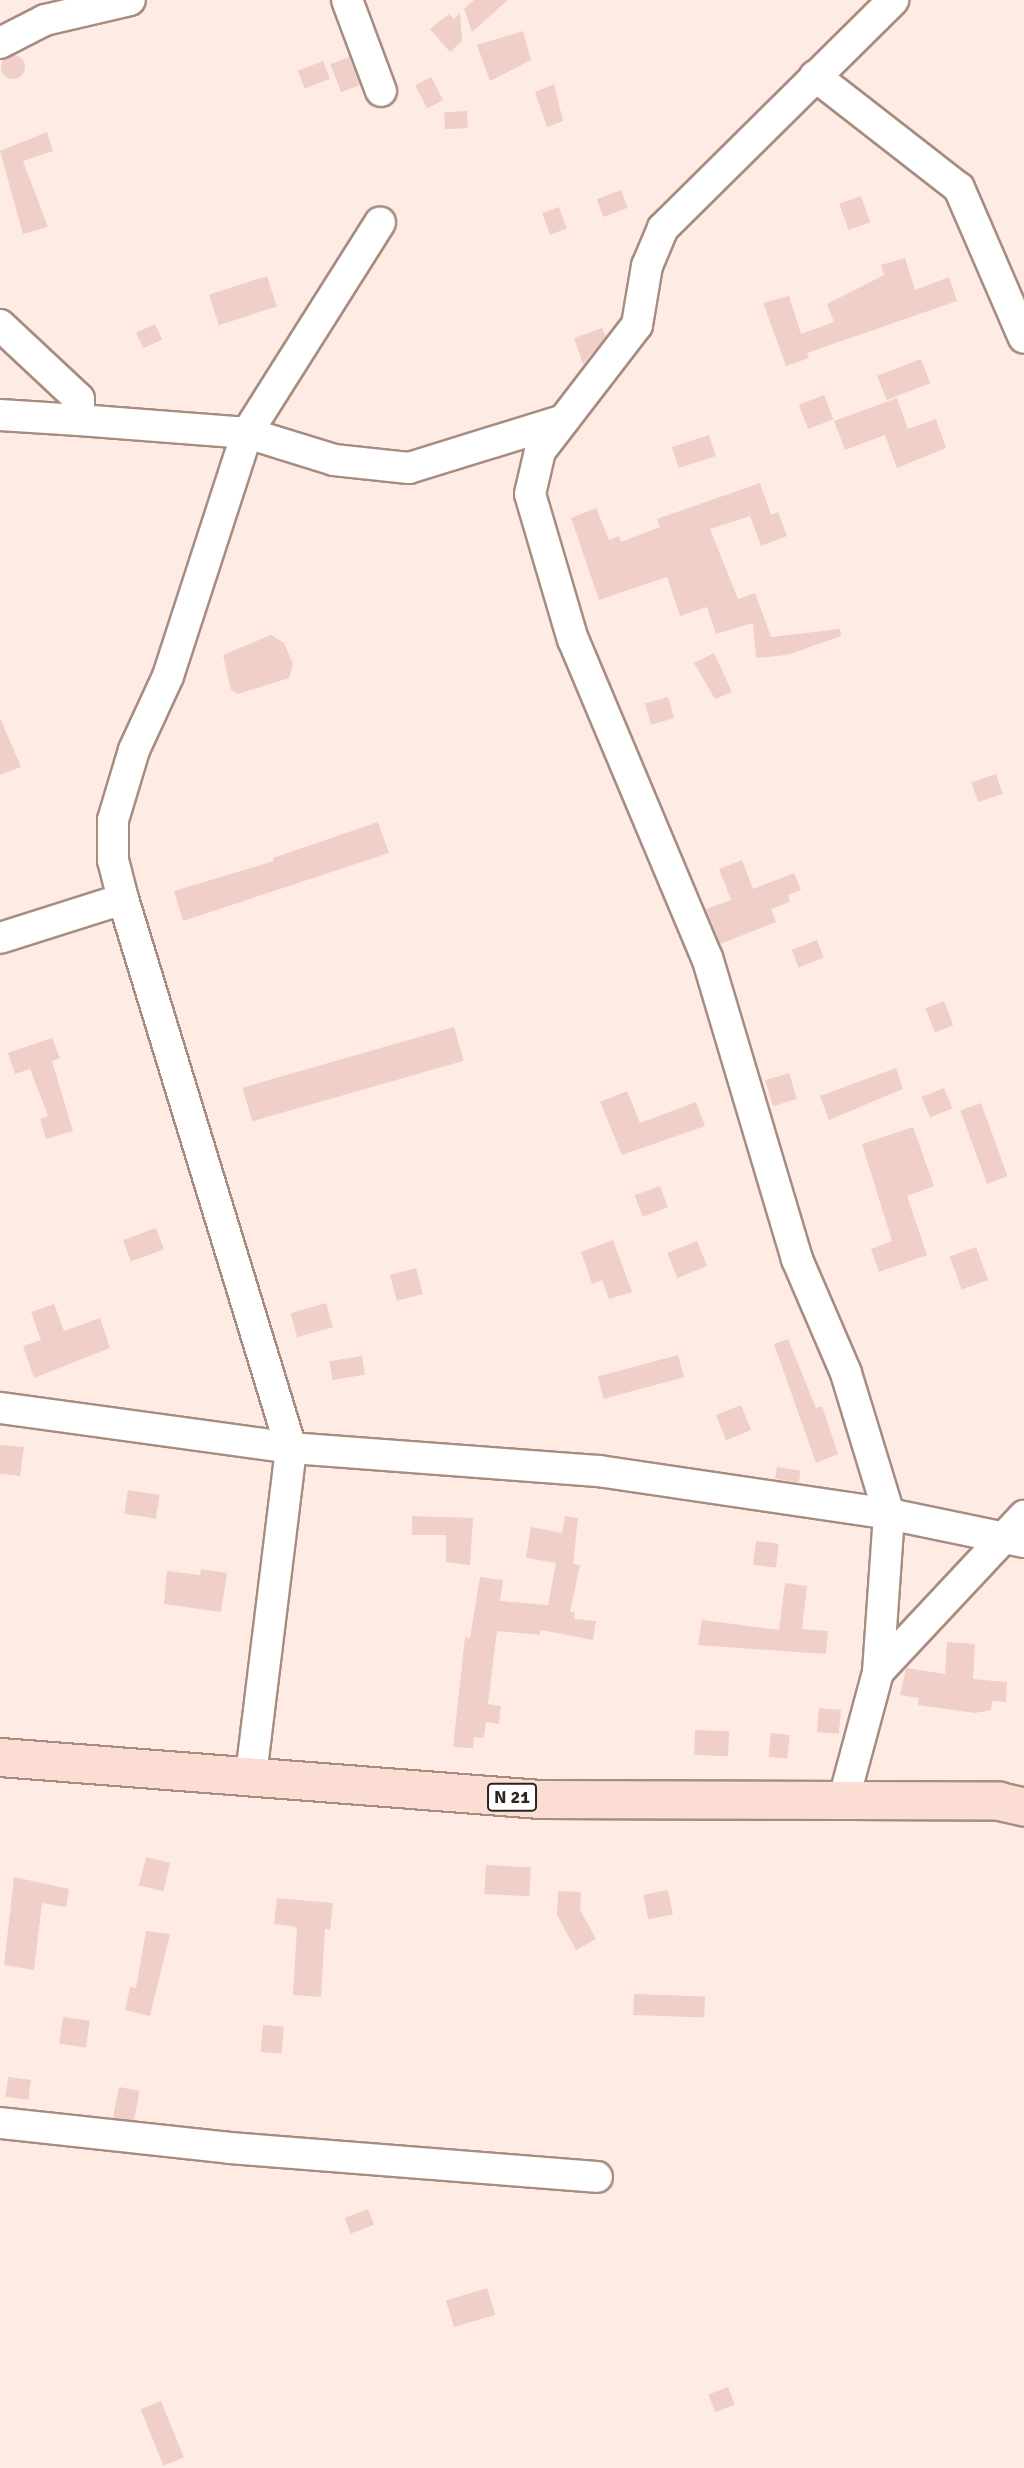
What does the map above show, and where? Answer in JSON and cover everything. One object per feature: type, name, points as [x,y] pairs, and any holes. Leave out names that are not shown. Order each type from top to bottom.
[{"type":"main road","name":"N 21","points":[[0,1757],[540,1799],[999,1801],[1024,1807]]},
{"type":"street","points":[[0,43],[45,20],[130,0]]},
{"type":"street","points":[[347,0],[381,91]]},
{"type":"street","points":[[843,1802],[878,1672],[889,1514],[846,1373],[797,1259],[707,958],[569,626],[530,494],[540,451],[636,324],[647,266],[663,228],[893,0]]},
{"type":"street","points":[[815,76],[959,188],[1024,338]]},
{"type":"street","points":[[251,1775],[291,1448],[123,899],[113,860],[113,820],[134,750],[167,676],[247,433],[380,223]]},
{"type":"street","points":[[0,325],[79,398],[79,420]]},
{"type":"street","points":[[0,415],[247,433],[334,460],[409,468],[564,420]]},
{"type":"street","points":[[0,938],[123,899]]},
{"type":"street","points":[[0,1408],[291,1448],[599,1471],[889,1514],[1014,1541]]},
{"type":"street","points":[[878,1672],[1014,1541],[1024,1516]]},
{"type":"street","points":[[0,2123],[229,2148],[597,2177]]},
{"type":"building","points":[[474,0],[508,0],[472,32],[464,9]]},
{"type":"building","points":[[460,13],[462,41],[450,52],[430,29],[449,14],[454,19]]},
{"type":"building","points":[[523,31],[531,60],[490,81],[477,45]]},
{"type":"building","points":[[13,55],[22,58],[25,67],[22,76],[13,79],[4,76],[1,67],[4,58]]},
{"type":"building","points":[[349,57],[360,85],[341,92],[330,64]]},
{"type":"building","points":[[323,61],[330,79],[305,88],[298,71]]},
{"type":"building","points":[[431,77],[443,100],[427,108],[415,85]]},
{"type":"building","points":[[554,84],[563,121],[547,127],[535,92]]},
{"type":"building","points":[[467,111],[468,128],[445,129],[444,112]]},
{"type":"building","points":[[47,132],[53,151],[23,161],[48,227],[23,234],[0,151]]},
{"type":"building","points":[[621,190],[628,208],[604,217],[597,199]]},
{"type":"building","points":[[861,196],[870,222],[848,230],[839,203]]},
{"type":"building","points":[[559,207],[567,229],[550,235],[542,213]]},
{"type":"building","points":[[905,258],[915,290],[949,277],[957,301],[807,353],[809,358],[786,366],[763,303],[789,296],[801,334],[834,322],[827,304],[884,275],[881,265]]},
{"type":"building","points":[[267,276],[277,306],[219,325],[209,295]]},
{"type":"building","points":[[155,324],[162,339],[143,348],[136,333]]},
{"type":"building","points":[[602,328],[606,337],[583,364],[574,338]]},
{"type":"building","points":[[921,359],[930,383],[886,400],[877,376]]},
{"type":"building","points":[[824,395],[833,419],[808,429],[799,405]]},
{"type":"building","points":[[897,398],[908,429],[936,419],[946,448],[897,468],[885,435],[845,450],[834,421]]},
{"type":"building","points":[[709,435],[716,456],[679,468],[672,447]]},
{"type":"building","points":[[760,483],[771,515],[778,512],[787,536],[761,546],[750,516],[710,529],[738,599],[755,593],[771,637],[840,629],[841,636],[787,655],[756,658],[753,623],[716,634],[707,607],[680,616],[667,577],[599,600],[571,518],[596,508],[609,540],[619,536],[621,542],[660,527],[657,519]]},
{"type":"building","points":[[271,635],[284,643],[293,664],[289,678],[238,694],[231,690],[223,655]]},
{"type":"building","points":[[714,653],[732,692],[715,699],[694,663]]},
{"type":"building","points":[[668,697],[674,718],[651,725],[645,704]]},
{"type":"building","points":[[0,718],[21,767],[0,775]]},
{"type":"building","points":[[996,774],[1003,794],[978,802],[971,782]]},
{"type":"building","points":[[378,822],[389,853],[183,921],[174,891],[274,861],[273,858]]},
{"type":"building","points":[[742,860],[753,889],[794,873],[801,890],[788,895],[790,902],[771,909],[776,922],[720,944],[706,909],[731,900],[719,869]]},
{"type":"building","points":[[817,940],[824,958],[799,967],[792,950]]},
{"type":"building","points":[[944,1001],[953,1025],[935,1032],[925,1008]]},
{"type":"building","points":[[454,1027],[464,1061],[252,1121],[243,1088]]},
{"type":"building","points":[[52,1038],[60,1058],[52,1061],[73,1131],[46,1139],[40,1119],[48,1116],[30,1069],[15,1074],[8,1053]]},
{"type":"building","points":[[896,1068],[903,1089],[829,1120],[820,1096]]},
{"type":"building","points":[[789,1073],[797,1099],[773,1106],[765,1080]]},
{"type":"building","points":[[944,1088],[952,1108],[930,1117],[922,1097]]},
{"type":"building","points":[[627,1091],[640,1123],[696,1102],[705,1126],[622,1155],[600,1102]]},
{"type":"building","points":[[981,1103],[1008,1176],[987,1184],[960,1111]]},
{"type":"building","points":[[913,1127],[934,1186],[907,1196],[927,1255],[879,1272],[871,1249],[892,1241],[862,1144]]},
{"type":"building","points":[[660,1186],[668,1208],[642,1217],[635,1195]]},
{"type":"building","points":[[156,1228],[164,1250],[131,1262],[123,1240]]},
{"type":"building","points":[[613,1240],[632,1292],[609,1299],[602,1280],[592,1284],[581,1252]]},
{"type":"building","points":[[697,1241],[707,1266],[677,1278],[667,1253]]},
{"type":"building","points":[[976,1247],[988,1280],[962,1289],[950,1257]]},
{"type":"building","points":[[416,1268],[423,1294],[397,1301],[390,1275]]},
{"type":"building","points":[[326,1303],[333,1327],[297,1337],[290,1313]]},
{"type":"building","points":[[54,1304],[64,1331],[100,1318],[110,1348],[34,1378],[23,1346],[41,1340],[31,1312]]},
{"type":"building","points":[[788,1339],[816,1408],[822,1406],[838,1454],[816,1463],[774,1344]]},
{"type":"building","points":[[678,1355],[684,1377],[604,1399],[598,1376]]},
{"type":"building","points":[[362,1356],[365,1375],[332,1380],[329,1361]]},
{"type":"building","points":[[741,1405],[751,1430],[726,1440],[716,1415]]},
{"type":"building","points":[[0,1445],[24,1447],[20,1476],[0,1474]]},
{"type":"building","points":[[777,1467],[801,1471],[799,1483],[775,1479]]},
{"type":"building","points":[[128,1490],[160,1495],[156,1519],[124,1514]]},
{"type":"building","points":[[412,1516],[473,1518],[470,1565],[446,1562],[446,1535],[412,1535]]},
{"type":"building","points":[[565,1516],[578,1518],[573,1564],[580,1565],[570,1612],[575,1612],[574,1619],[596,1621],[593,1640],[541,1630],[540,1635],[497,1631],[488,1704],[501,1706],[499,1724],[486,1722],[484,1738],[474,1737],[473,1748],[453,1747],[465,1637],[470,1638],[480,1577],[503,1580],[500,1601],[548,1605],[556,1563],[526,1558],[531,1527],[562,1533]]},
{"type":"building","points":[[756,1541],[779,1544],[776,1568],[753,1565]]},
{"type":"building","points":[[201,1569],[227,1573],[221,1612],[164,1604],[167,1571],[200,1575]]},
{"type":"building","points":[[785,1583],[807,1586],[802,1629],[828,1631],[826,1654],[698,1645],[702,1620],[779,1630]]},
{"type":"building","points":[[947,1642],[975,1644],[973,1679],[1007,1682],[1006,1702],[992,1701],[991,1710],[975,1713],[918,1705],[919,1698],[900,1695],[906,1668],[945,1674]]},
{"type":"building","points":[[819,1708],[841,1710],[839,1734],[817,1732]]},
{"type":"building","points":[[695,1730],[729,1731],[728,1756],[694,1755]]},
{"type":"building","points":[[771,1733],[790,1735],[787,1759],[768,1757]]},
{"type":"building","points":[[146,1857],[170,1863],[163,1891],[139,1885]]},
{"type":"building","points":[[486,1865],[531,1867],[529,1896],[484,1894]]},
{"type":"building","points":[[14,1877],[69,1889],[66,1907],[42,1903],[34,1970],[4,1965]]},
{"type":"building","points":[[668,1890],[673,1915],[648,1919],[643,1895]]},
{"type":"building","points":[[558,1891],[581,1892],[580,1910],[596,1939],[576,1950],[557,1915]]},
{"type":"building","points":[[277,1898],[333,1903],[330,1930],[325,1929],[321,1997],[293,1995],[297,1927],[274,1924]]},
{"type":"building","points":[[146,1931],[170,1934],[150,2016],[125,2010],[130,1987],[136,1988]]},
{"type":"building","points":[[634,1994],[705,1996],[704,2017],[633,2015]]},
{"type":"building","points":[[63,2017],[90,2021],[86,2047],[59,2044]]},
{"type":"building","points":[[263,2025],[284,2027],[282,2054],[261,2052]]},
{"type":"building","points":[[8,2077],[31,2080],[28,2100],[6,2097]]},
{"type":"building","points":[[119,2087],[140,2091],[134,2121],[113,2117]]},
{"type":"building","points":[[368,2209],[374,2225],[351,2234],[345,2218]]},
{"type":"building","points":[[487,2288],[495,2315],[454,2327],[446,2301]]},
{"type":"building","points":[[728,2387],[735,2405],[715,2412],[708,2395]]},
{"type":"building","points":[[161,2401],[184,2458],[163,2466],[141,2409]]}]
